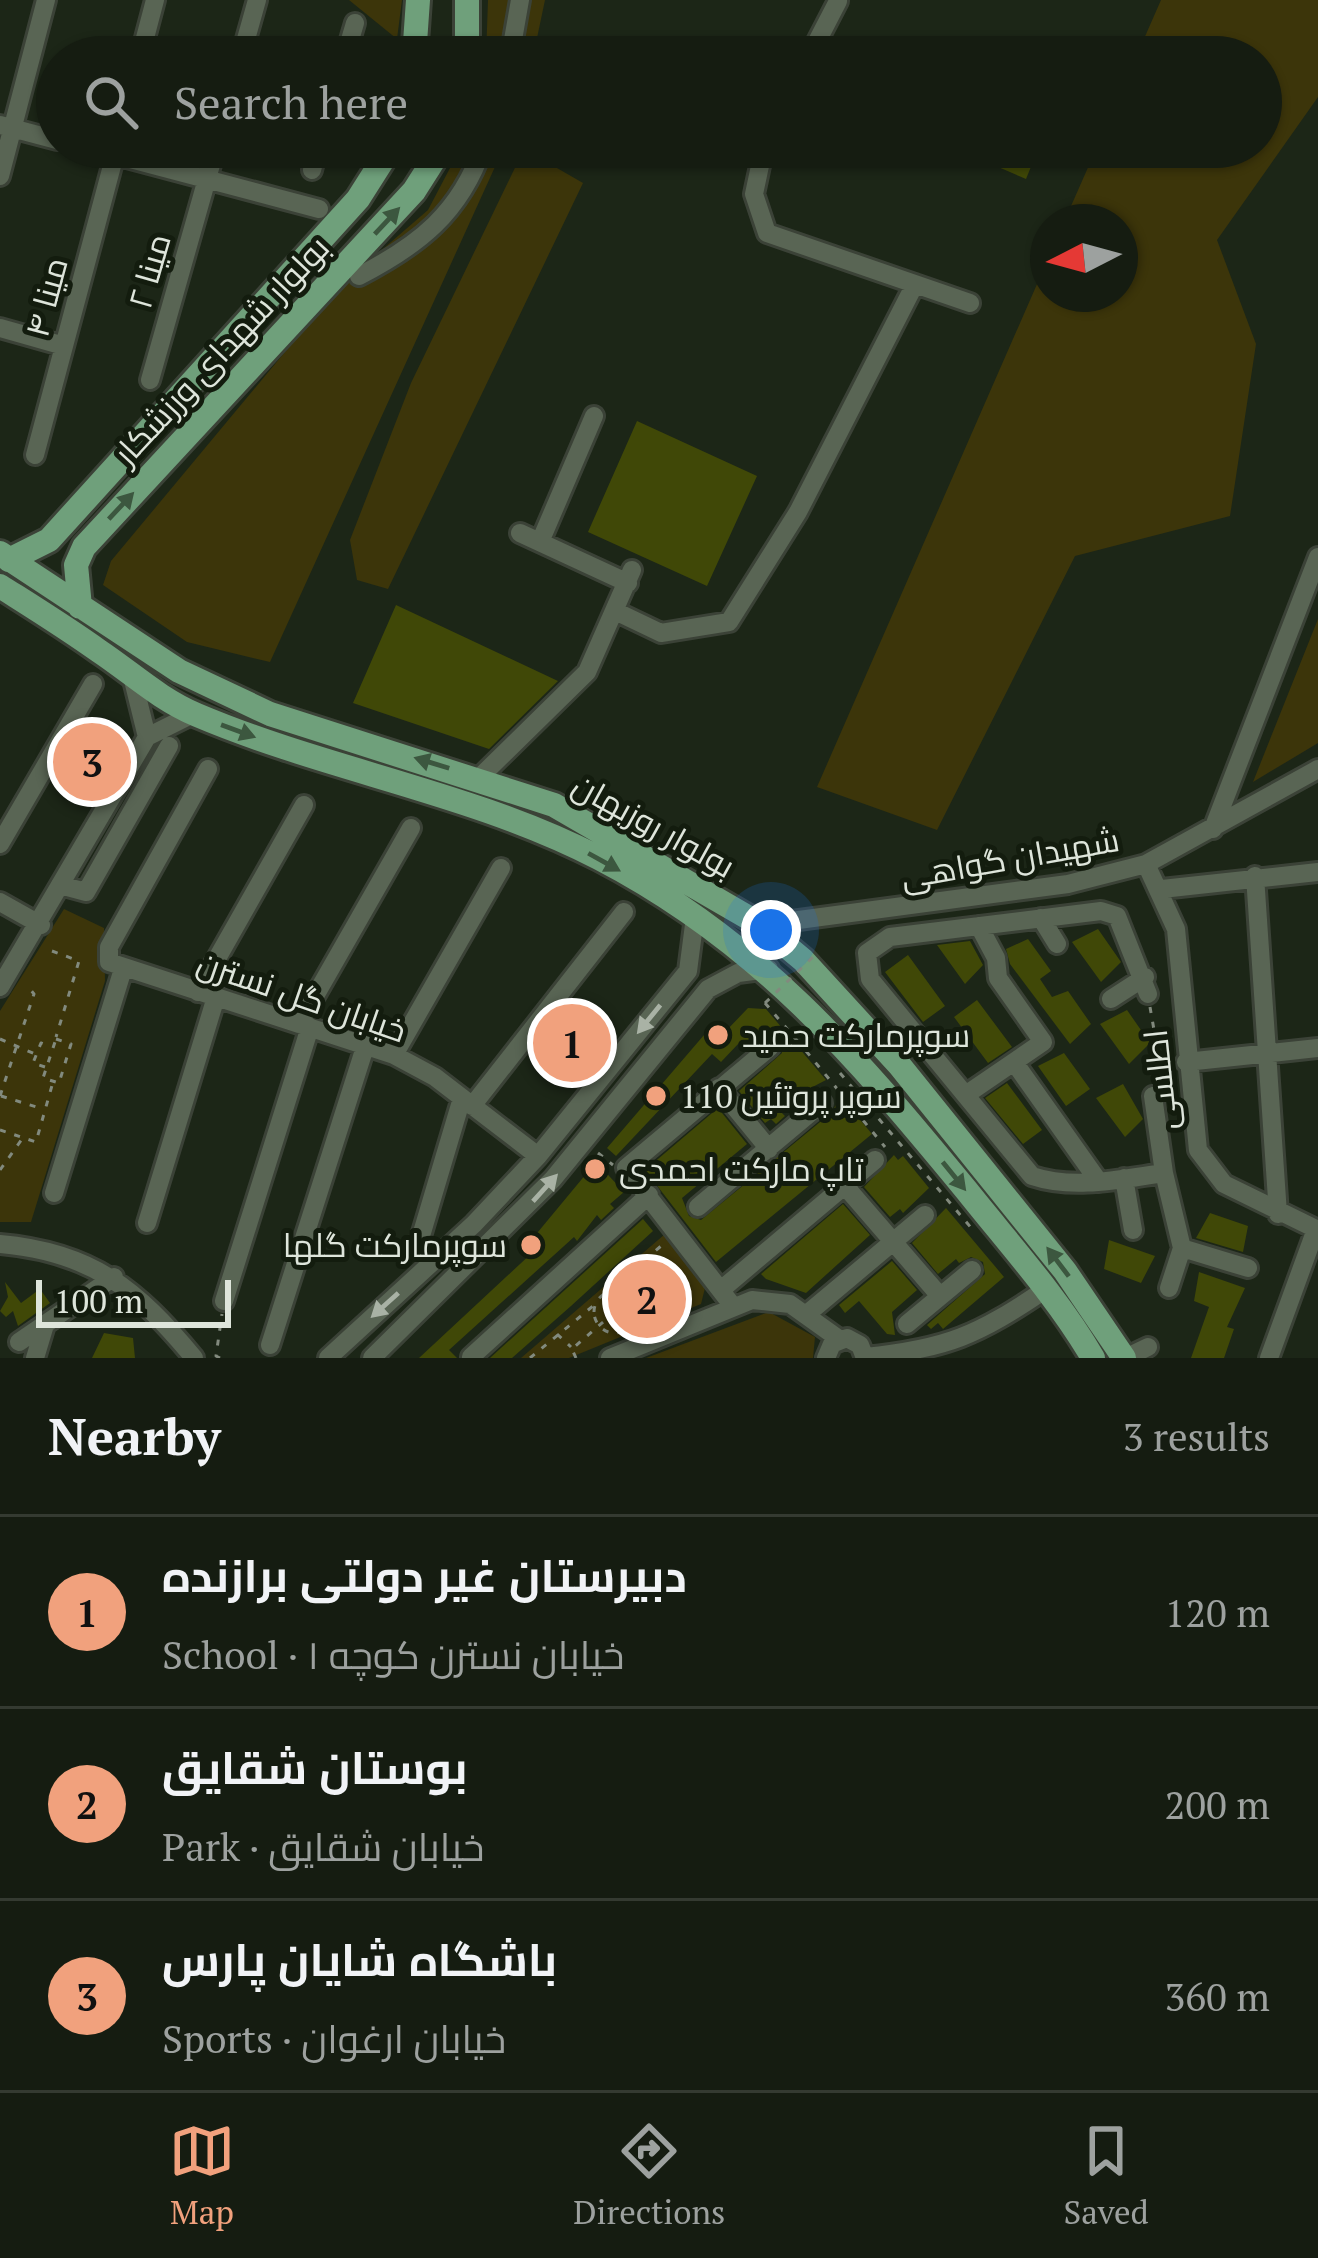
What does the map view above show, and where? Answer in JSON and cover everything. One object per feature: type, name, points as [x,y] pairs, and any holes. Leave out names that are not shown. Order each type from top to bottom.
[{"type":"main road","points":[[415,36],[418,0]]},
{"type":"main road","points":[[467,0],[467,36]]},
{"type":"main road","name":"بولوار شهدای ورزشکار","points":[[5,556],[49,540],[358,200],[378,168]]},
{"type":"main road","name":"بولوار شهدای ورزشکار","points":[[84,547],[414,191],[429,168]]},
{"type":"main road","points":[[49,540],[47,559],[54,566],[71,562],[84,547]]},
{"type":"main road","points":[[80,607],[76,565],[84,547]]},
{"type":"main road","name":"بولوار روزبهان","points":[[5,556],[179,671],[270,713],[480,777],[593,825],[760,925],[803,960],[899,1066],[1065,1270],[1125,1358]]},
{"type":"main road","name":"بولوار روزبهان","points":[[0,586],[133,680],[194,714],[479,804],[601,859],[769,969],[880,1085],[1046,1289],[1093,1358]]},
{"type":"main road","points":[[880,1085],[899,1066]]},
{"type":"street","points":[[0,176],[6,126],[46,0]]},
{"type":"street","points":[[146,36],[155,0]]},
{"type":"street","points":[[247,36],[257,0]]},
{"type":"street","points":[[820,36],[838,1]]},
{"type":"street","points":[[512,36],[515,5]]},
{"type":"street","points":[[351,36],[355,23]]},
{"type":"street","points":[[6,126],[36,134]]},
{"type":"street","name":"مینا ۴","points":[[35,455],[111,168]]},
{"type":"street","points":[[171,168],[319,209]]},
{"type":"street","name":"مینا ۲","points":[[150,380],[210,168]]},
{"type":"street","points":[[359,276],[426,238],[475,168]]},
{"type":"street","points":[[760,168],[754,194],[766,233],[970,303]]},
{"type":"street","points":[[615,611],[662,633],[729,622],[798,512],[915,284]]},
{"type":"street","points":[[0,328],[64,346]]},
{"type":"street","points":[[540,542],[594,416]]},
{"type":"street","points":[[480,777],[587,672],[630,576],[520,533]]},
{"type":"street","points":[[1213,829],[1318,557]]},
{"type":"street","points":[[133,680],[147,737]]},
{"type":"street","points":[[0,844],[93,684]]},
{"type":"street","points":[[0,987],[41,925],[147,737],[194,714]]},
{"type":"street","points":[[60,885],[86,892],[169,746]]},
{"type":"street","name":"شهیدان گواهی","points":[[760,925],[1068,884],[1146,863],[1318,769]]},
{"type":"street","points":[[54,1193],[123,969],[109,962],[109,946],[208,770]]},
{"type":"street","points":[[147,1223],[207,995],[304,805]]},
{"type":"street","points":[[224,1301],[304,1025],[411,828]]},
{"type":"street","name":"اطلسی","points":[[1146,863],[1162,889],[1176,929],[1198,1150],[1224,1184],[1317,1229]]},
{"type":"street","points":[[394,1054],[501,868]]},
{"type":"street","points":[[1162,889],[1318,872]]},
{"type":"street","points":[[1255,876],[1278,1214]]},
{"type":"street","points":[[0,902],[41,925]]},
{"type":"street","points":[[1111,999],[1146,985],[1117,916],[1101,910],[876,942],[867,953],[870,979],[1031,1176],[1099,1182],[1164,1173]]},
{"type":"street","points":[[418,1246],[467,1102],[624,912]]},
{"type":"street","points":[[866,914],[876,942]]},
{"type":"street","points":[[328,1358],[474,1224],[538,1156],[688,971],[695,917]]},
{"type":"street","points":[[1041,918],[1057,944]]},
{"type":"street","points":[[968,1094],[1043,1042],[998,978],[996,958],[979,926]]},
{"type":"street","name":"خیابان گل نسترن","points":[[123,969],[394,1054],[538,1156]]},
{"type":"street","points":[[379,1356],[554,1179],[708,988],[738,974],[769,969]]},
{"type":"street","points":[[688,971],[703,973],[708,988]]},
{"type":"street","points":[[270,1345],[366,1044]]},
{"type":"street","points":[[727,1297],[626,1168],[770,1047]]},
{"type":"street","points":[[1186,1062],[1318,1048]]},
{"type":"street","points":[[1014,1063],[1099,1182]]},
{"type":"street","points":[[718,1088],[769,1150]]},
{"type":"street","points":[[1153,1096],[1164,1173],[1182,1248],[1169,1288]]},
{"type":"street","points":[[698,1207],[822,1103]]},
{"type":"street","points":[[610,1358],[680,1328],[727,1297],[881,1154]]},
{"type":"street","points":[[1124,1178],[1133,1230]]},
{"type":"street","points":[[844,1186],[940,1296]]},
{"type":"street","points":[[471,1357],[650,1196]]},
{"type":"street","points":[[807,1314],[925,1215]]},
{"type":"street","points":[[1269,1358],[1317,1229]]},
{"type":"street","points":[[0,1244],[33,1246],[114,1277],[194,1358]]},
{"type":"street","points":[[1182,1248],[1248,1268]]},
{"type":"street","points":[[907,1324],[972,1270]]},
{"type":"street","points":[[19,1342],[114,1277]]},
{"type":"street","points":[[727,1297],[771,1298],[807,1314],[839,1340],[858,1342],[865,1357],[938,1354],[991,1327],[1046,1289]]},
{"type":"street","points":[[35,1358],[45,1325]]},
{"type":"street","points":[[826,1358],[839,1340]]},
{"type":"street","points":[[1125,1358],[1148,1347]]},
{"type":"path","points":[[52,951],[79,962],[43,1078],[59,1084],[71,1044],[56,1039]]},
{"type":"path","points":[[815,954],[765,1003],[881,1154]]},
{"type":"path","points":[[1146,985],[1156,1047],[1153,1096]]},
{"type":"path","points":[[28,988],[34,994],[0,1096],[45,1109]]},
{"type":"path","points":[[0,1039],[37,1054]]},
{"type":"path","points":[[47,1068],[33,1063],[41,1043],[53,1048]]},
{"type":"path","points":[[806,1051],[815,1044]]},
{"type":"path","points":[[829,1060],[981,1240]]},
{"type":"path","points":[[0,1064],[10,1067]]},
{"type":"path","points":[[0,1130],[36,1142],[53,1082]]},
{"type":"path","points":[[0,1170],[23,1137]]},
{"type":"path","points":[[530,1358],[677,1233]]},
{"type":"path","points":[[572,1348],[610,1316],[611,1306],[622,1307],[693,1252]]},
{"type":"path","points":[[635,1266],[680,1328]]},
{"type":"path","points":[[608,1292],[631,1300]]},
{"type":"path","points":[[599,1326],[615,1333],[629,1327],[635,1313],[631,1300]]},
{"type":"path","points":[[220,1358],[216,1356],[224,1301]]},
{"type":"path","points":[[595,1306],[599,1326]]},
{"type":"path","points":[[610,1316],[621,1318],[622,1307]]},
{"type":"path","points":[[557,1334],[576,1358]]},
{"type":"shaded area","points":[[349,0],[402,0],[397,36]]},
{"type":"shaded area","points":[[488,0],[545,0],[537,36],[487,36]]},
{"type":"shaded area","points":[[1161,0],[1318,0],[1318,97],[1282,148],[1282,36],[1145,36]]},
{"type":"shaded area","points":[[450,168],[494,168],[270,662],[187,642],[103,585],[111,561],[339,287],[428,210]]},
{"type":"shaded area","points":[[515,168],[557,168],[583,183],[388,589],[357,580],[350,540],[411,383]]},
{"type":"shaded area","points":[[1088,168],[1268,168],[1217,240],[1256,344],[1230,516],[1075,556],[937,830],[817,787],[1030,300],[1030,312],[1138,312],[1138,204],[1072,204]]},
{"type":"shaded area","points":[[1318,619],[1318,743],[1253,782]]},
{"type":"shaded area","points":[[64,909],[104,928],[105,981],[31,1222],[0,1222],[0,1011]]},
{"type":"shaded area","points":[[665,1234],[706,1284],[701,1304],[569,1358],[521,1358]]},
{"type":"shaded area","points":[[769,1312],[815,1337],[813,1358],[646,1358]]},
{"type":"building","points":[[1001,168],[1030,168],[1026,179]]},
{"type":"building","points":[[637,421],[757,476],[707,586],[588,532]]},
{"type":"building","points":[[396,605],[558,681],[489,749],[353,703]]},
{"type":"building","points":[[1098,929],[1121,962],[1101,982],[1072,942]]},
{"type":"building","points":[[1028,939],[1051,971],[1040,979],[1052,997],[1068,991],[1091,1024],[1070,1044],[1010,964],[1006,949]]},
{"type":"building","points":[[970,941],[983,965],[965,984],[937,945]]},
{"type":"building","points":[[908,955],[945,1006],[923,1022],[885,972]]},
{"type":"building","points":[[977,1000],[1012,1047],[988,1063],[954,1017]]},
{"type":"building","points":[[748,1008],[766,1009],[826,1080],[799,1094],[780,1111],[785,1116],[776,1124],[771,1119],[765,1123],[739,1091],[782,1053],[779,1038],[767,1034],[746,1050],[739,1043],[721,1062],[712,1054],[616,1156],[607,1148],[704,1035],[708,1038],[718,1026],[725,1032]]},
{"type":"building","points":[[1127,1010],[1150,1043],[1129,1064],[1100,1024]]},
{"type":"building","points":[[1064,1053],[1090,1089],[1066,1106],[1038,1066]]},
{"type":"building","points":[[1007,1083],[1042,1130],[1023,1144],[985,1098]]},
{"type":"building","points":[[1123,1084],[1143,1119],[1125,1137],[1096,1098]]},
{"type":"building","points":[[841,1097],[872,1134],[716,1262],[645,1170],[718,1108],[747,1144],[682,1198],[689,1216],[701,1220],[831,1113]]},
{"type":"building","points":[[894,1155],[898,1160],[903,1156],[929,1188],[903,1213],[900,1209],[890,1217],[864,1187]]},
{"type":"building","points":[[596,1162],[624,1192],[610,1204],[614,1208],[601,1220],[597,1215],[577,1241],[574,1237],[449,1350],[457,1358],[419,1358],[534,1251],[528,1244]]},
{"type":"building","points":[[843,1204],[870,1235],[806,1293],[761,1274]]},
{"type":"building","points":[[946,1208],[1004,1277],[943,1329],[938,1323],[931,1329],[927,1325],[985,1274],[983,1262],[971,1257],[959,1263],[956,1259],[938,1274],[912,1243]]},
{"type":"building","points":[[1210,1213],[1248,1226],[1243,1252],[1196,1238]]},
{"type":"building","points":[[643,1219],[653,1231],[571,1306],[512,1358],[490,1358]]},
{"type":"building","points":[[1109,1240],[1155,1256],[1141,1283],[1104,1269]]},
{"type":"building","points":[[892,1261],[917,1290],[892,1312],[895,1335],[887,1334],[859,1301],[845,1313],[839,1305]]},
{"type":"building","points":[[1199,1272],[1245,1288],[1227,1327],[1234,1329],[1224,1358],[1191,1358],[1209,1307],[1194,1301]]},
{"type":"building","points":[[5,1282],[21,1303],[40,1289],[50,1303],[18,1326],[13,1311],[6,1317],[0,1311],[8,1297]]},
{"type":"building","points":[[104,1333],[133,1338],[135,1358],[92,1358]]},
{"type":"place","name":"باشگاه شایان پارس","points":[[92,762]]},
{"type":"place","name":"سوپرمارکت حمید","points":[[718,1035]]},
{"type":"place","name":"دبیرستان غیر دولتی برازنده","points":[[572,1043]]},
{"type":"place","name":"سوپر پروتئین 110","points":[[656,1096]]},
{"type":"place","name":"تاپ مارکت احمدی","points":[[595,1169]]},
{"type":"place","name":"سوپرمارکت گلها","points":[[531,1245]]},
{"type":"place","name":"بوستان شقایق","points":[[647,1299]]}]
